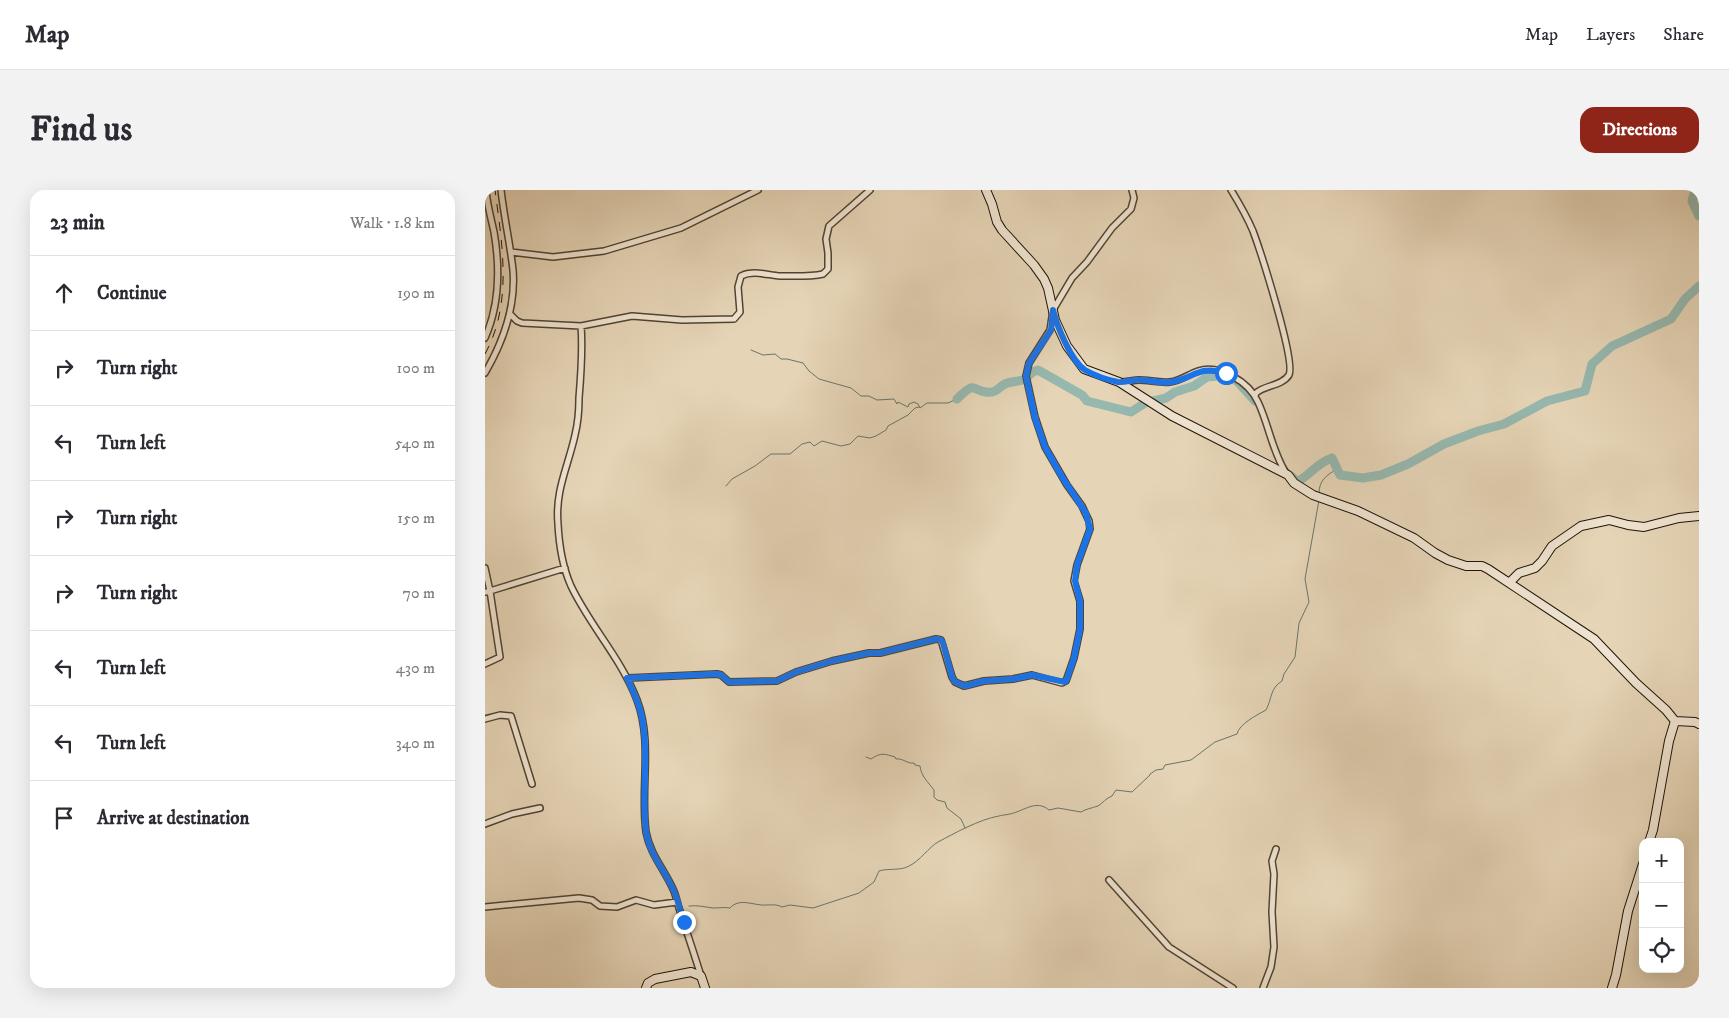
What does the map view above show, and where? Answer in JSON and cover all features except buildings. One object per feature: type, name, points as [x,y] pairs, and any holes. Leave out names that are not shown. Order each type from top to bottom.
[{"type":"street","points":[[485,338],[495,304],[498,279],[494,233],[486,190]]},
{"type":"street","points":[[485,373],[496,352],[510,314],[513,282],[511,252],[501,190]]},
{"type":"street","points":[[511,252],[553,257],[605,251],[681,228],[758,190]]},
{"type":"street","points":[[510,314],[517,321],[523,323],[581,326],[632,316],[682,320],[734,319],[740,312],[739,281],[741,276],[747,273],[780,276],[823,274],[828,269],[829,262],[826,239],[829,226],[870,190]]},
{"type":"street","points":[[986,190],[993,204],[997,222],[1002,230],[1034,265],[1044,279],[1061,332],[1079,364],[1084,369],[1119,382],[1172,416],[1288,475]]},
{"type":"street","points":[[627,678],[717,674],[729,682],[777,681],[796,672],[832,661],[869,653],[880,653],[936,639],[941,640],[943,643],[952,677],[959,685],[965,686],[984,681],[1013,679],[1032,675],[1063,683],[1066,681],[1074,658],[1080,629],[1080,601],[1075,581],[1077,565],[1090,529],[1086,513],[1045,447],[1035,418],[1026,376],[1029,363],[1051,330],[1053,310],[1072,278],[1087,262],[1112,228],[1131,209],[1134,198],[1133,190]]},
{"type":"street","points":[[1231,190],[1252,228],[1261,253],[1276,302],[1291,367],[1286,378],[1262,388],[1255,396]]},
{"type":"street","points":[[581,326],[582,345],[577,424],[560,484],[558,499],[558,524],[565,568],[578,599],[616,657],[637,701],[643,726],[645,747],[645,814],[648,842],[659,867],[673,888],[705,988]]},
{"type":"street","points":[[1119,382],[1136,380],[1172,382],[1199,371],[1217,370],[1238,380],[1255,396],[1263,412],[1275,453],[1288,475],[1298,486],[1313,495],[1358,511],[1414,538],[1448,560],[1466,566],[1488,568],[1595,639],[1675,721],[1699,724]]},
{"type":"street","points":[[1509,583],[1519,573],[1535,568],[1552,546],[1581,526],[1609,520],[1644,527],[1679,518],[1699,516]]},
{"type":"street","points":[[485,568],[487,592],[500,657],[485,664]]},
{"type":"street","points":[[487,592],[565,568]]},
{"type":"street","points":[[485,719],[500,715],[511,716],[533,784]]},
{"type":"street","points":[[1650,838],[1669,741],[1675,721]]},
{"type":"street","points":[[485,824],[512,814],[541,808]]},
{"type":"street","points":[[1263,988],[1271,967],[1274,947],[1272,912],[1274,874],[1272,861],[1276,850]]},
{"type":"street","points":[[1612,988],[1617,974],[1628,911],[1639,877]]},
{"type":"street","points":[[1109,880],[1146,922],[1176,952],[1233,988]]},
{"type":"street","points":[[485,907],[579,898],[588,898],[600,906],[611,907],[622,907],[636,900],[654,905],[677,902]]},
{"type":"street","points":[[646,988],[648,983],[655,979],[691,972],[701,976]]},
{"type":"waterway","points":[[1695,190],[1692,201],[1699,216]]},
{"type":"waterway","points":[[1291,476],[1297,482],[1322,463],[1332,458],[1340,475],[1363,478],[1381,475],[1408,464],[1444,444],[1478,431],[1504,424],[1547,401],[1585,391],[1592,364],[1612,346],[1671,319],[1685,299],[1699,286]]},
{"type":"waterway","points":[[751,350],[763,355],[775,354],[781,359],[803,363],[819,379],[851,388],[861,396],[869,396],[877,400],[894,399],[897,404],[898,402],[908,407],[909,404],[914,402],[920,408],[927,403],[948,403],[957,399]]},
{"type":"waterway","points":[[957,399],[969,389],[974,388],[980,391],[992,392],[1007,383],[1025,379],[1031,373],[1038,370],[1082,395],[1087,401],[1131,412],[1145,403],[1166,398],[1175,392],[1194,386],[1207,377],[1223,374],[1237,381],[1255,401]]},
{"type":"waterway","points":[[726,486],[732,479],[771,454],[790,454],[802,444],[810,442],[814,446],[822,441],[841,446],[850,444],[858,436],[870,438],[886,430],[888,426],[919,407]]},
{"type":"waterway","points":[[1319,493],[1322,481],[1337,469]]},
{"type":"waterway","points":[[689,906],[730,908],[743,902],[782,907],[790,905],[813,908],[859,893],[874,882],[879,871],[909,866],[938,842],[975,823],[1035,806],[1044,807],[1049,810],[1058,808],[1081,812],[1098,806],[1112,796],[1116,790],[1132,792],[1150,774],[1156,770],[1163,769],[1165,765],[1191,760],[1215,742],[1237,734],[1238,730],[1245,723],[1266,710],[1273,690],[1282,681],[1284,674],[1295,657],[1299,623],[1309,602],[1305,579],[1319,500]]},
{"type":"waterway","points":[[866,757],[871,759],[880,754],[886,754],[920,766],[923,776],[934,790],[934,797],[945,802],[947,808],[961,819],[965,828]]},
{"type":"railway","points":[[485,354],[494,335],[502,294],[502,252],[495,190]]},
{"type":"route","points":[[684,922],[673,888],[659,867],[648,842],[645,814],[645,747],[643,726],[637,701],[627,678],[717,674],[734,683],[777,681],[785,679],[796,672],[832,661],[869,653],[880,653],[936,639],[941,640],[943,643],[952,677],[959,685],[965,686],[984,681],[1013,679],[1032,675],[1065,682],[1074,658],[1080,629],[1080,601],[1075,588],[1077,565],[1090,529],[1086,513],[1045,447],[1035,418],[1026,376],[1029,363],[1051,330],[1053,310],[1055,320],[1067,346],[1079,364],[1091,373],[1119,382],[1142,380],[1172,382],[1199,371],[1217,370],[1226,373]]}]
